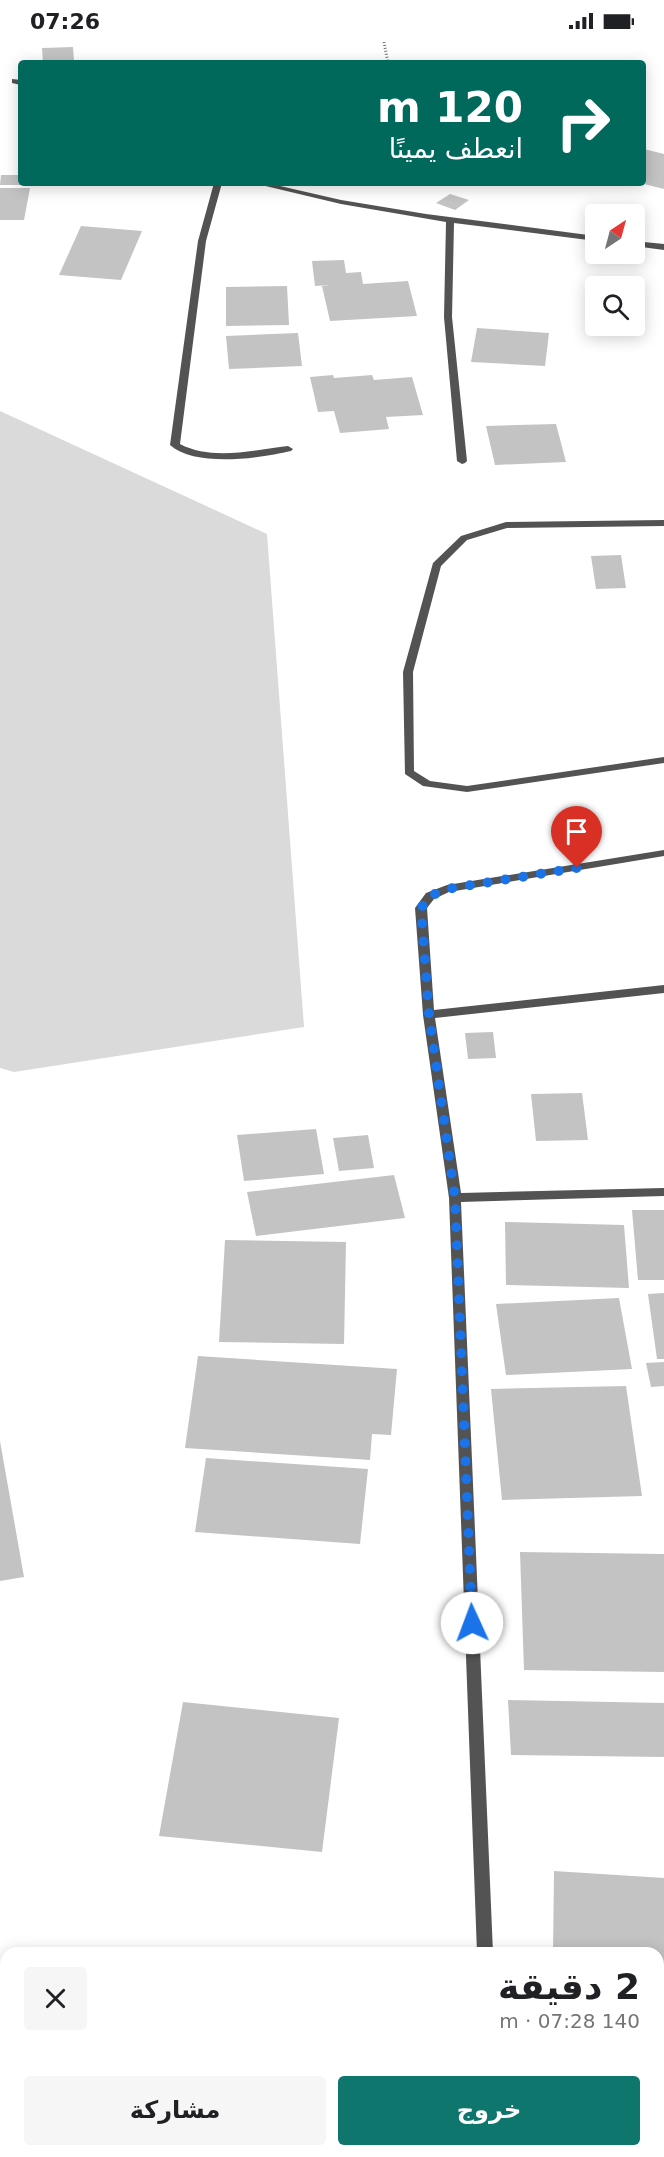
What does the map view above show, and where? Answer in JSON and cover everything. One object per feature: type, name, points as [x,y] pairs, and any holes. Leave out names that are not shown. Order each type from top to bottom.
[{"type":"street","points":[[217,186],[202,241],[175,445],[185,452],[203,456],[288,449]]},
{"type":"street","points":[[269,186],[319,199],[450,222],[585,238]]},
{"type":"street","points":[[450,222],[448,317],[462,461]]},
{"type":"street","points":[[645,244],[664,247]]},
{"type":"street","points":[[664,523],[506,525],[464,538],[436,565],[408,672],[409,772],[427,784],[467,789],[664,760]]},
{"type":"street","points":[[485,1947],[455,1198],[429,1015],[421,908],[430,896],[447,889],[664,854]]},
{"type":"street","points":[[429,1015],[664,989]]},
{"type":"street","points":[[455,1198],[664,1192]]},
{"type":"path","points":[[384,42],[387,60]]},
{"type":"shaded area","points":[[0,411],[267,534],[304,1027],[14,1072],[0,1068]]},
{"type":"building","points":[[73,47],[74,60],[43,60],[42,48]]},
{"type":"building","points":[[646,150],[664,154],[664,189],[646,184]]},
{"type":"building","points":[[1,175],[18,175],[18,185],[0,185]]},
{"type":"building","points":[[0,188],[30,188],[24,220],[0,220]]},
{"type":"building","points":[[450,194],[469,200],[455,210],[436,203]]},
{"type":"building","points":[[81,226],[142,231],[121,280],[59,275]]},
{"type":"building","points":[[344,260],[346,273],[361,272],[363,284],[408,281],[417,316],[330,321],[322,286],[330,285],[315,286],[312,261]]},
{"type":"building","points":[[287,286],[289,325],[226,326],[226,287]]},
{"type":"building","points":[[477,328],[549,333],[545,366],[471,362]]},
{"type":"building","points":[[298,333],[302,366],[229,369],[226,336]]},
{"type":"building","points":[[333,375],[334,378],[372,375],[374,380],[412,377],[423,415],[386,417],[389,429],[340,433],[334,411],[318,412],[310,377]]},
{"type":"building","points":[[556,424],[566,462],[495,465],[486,426]]},
{"type":"building","points":[[621,555],[626,588],[596,589],[591,556]]},
{"type":"building","points":[[493,1032],[496,1058],[468,1059],[465,1033]]},
{"type":"building","points":[[582,1093],[588,1140],[536,1141],[531,1094]]},
{"type":"building","points":[[316,1129],[324,1174],[244,1181],[237,1135]]},
{"type":"building","points":[[368,1135],[374,1168],[339,1171],[333,1138]]},
{"type":"building","points":[[394,1175],[405,1218],[256,1236],[247,1192]]},
{"type":"building","points":[[632,1210],[664,1210],[664,1280],[638,1280]]},
{"type":"building","points":[[505,1222],[624,1225],[629,1288],[506,1285]]},
{"type":"building","points":[[225,1240],[346,1242],[344,1344],[219,1342]]},
{"type":"building","points":[[664,1293],[664,1359],[657,1359],[648,1294]]},
{"type":"building","points":[[619,1298],[632,1369],[506,1375],[496,1304]]},
{"type":"building","points":[[198,1356],[397,1369],[391,1435],[372,1434],[370,1460],[185,1448]]},
{"type":"building","points":[[664,1362],[664,1386],[651,1387],[646,1363]]},
{"type":"building","points":[[626,1386],[642,1496],[502,1500],[491,1389]]},
{"type":"building","points":[[0,1441],[24,1577],[0,1581]]},
{"type":"building","points":[[206,1458],[368,1469],[360,1544],[195,1532]]},
{"type":"building","points":[[520,1552],[664,1554],[664,1672],[524,1670]]},
{"type":"building","points":[[508,1700],[664,1703],[664,1757],[511,1755]]},
{"type":"building","points":[[183,1702],[339,1718],[322,1852],[159,1836]]},
{"type":"building","points":[[554,1871],[664,1878],[664,1947],[553,1947]]},
{"type":"route","points":[[472,1623],[455,1198],[429,1015],[421,908],[430,896],[447,889],[577,868]]}]
